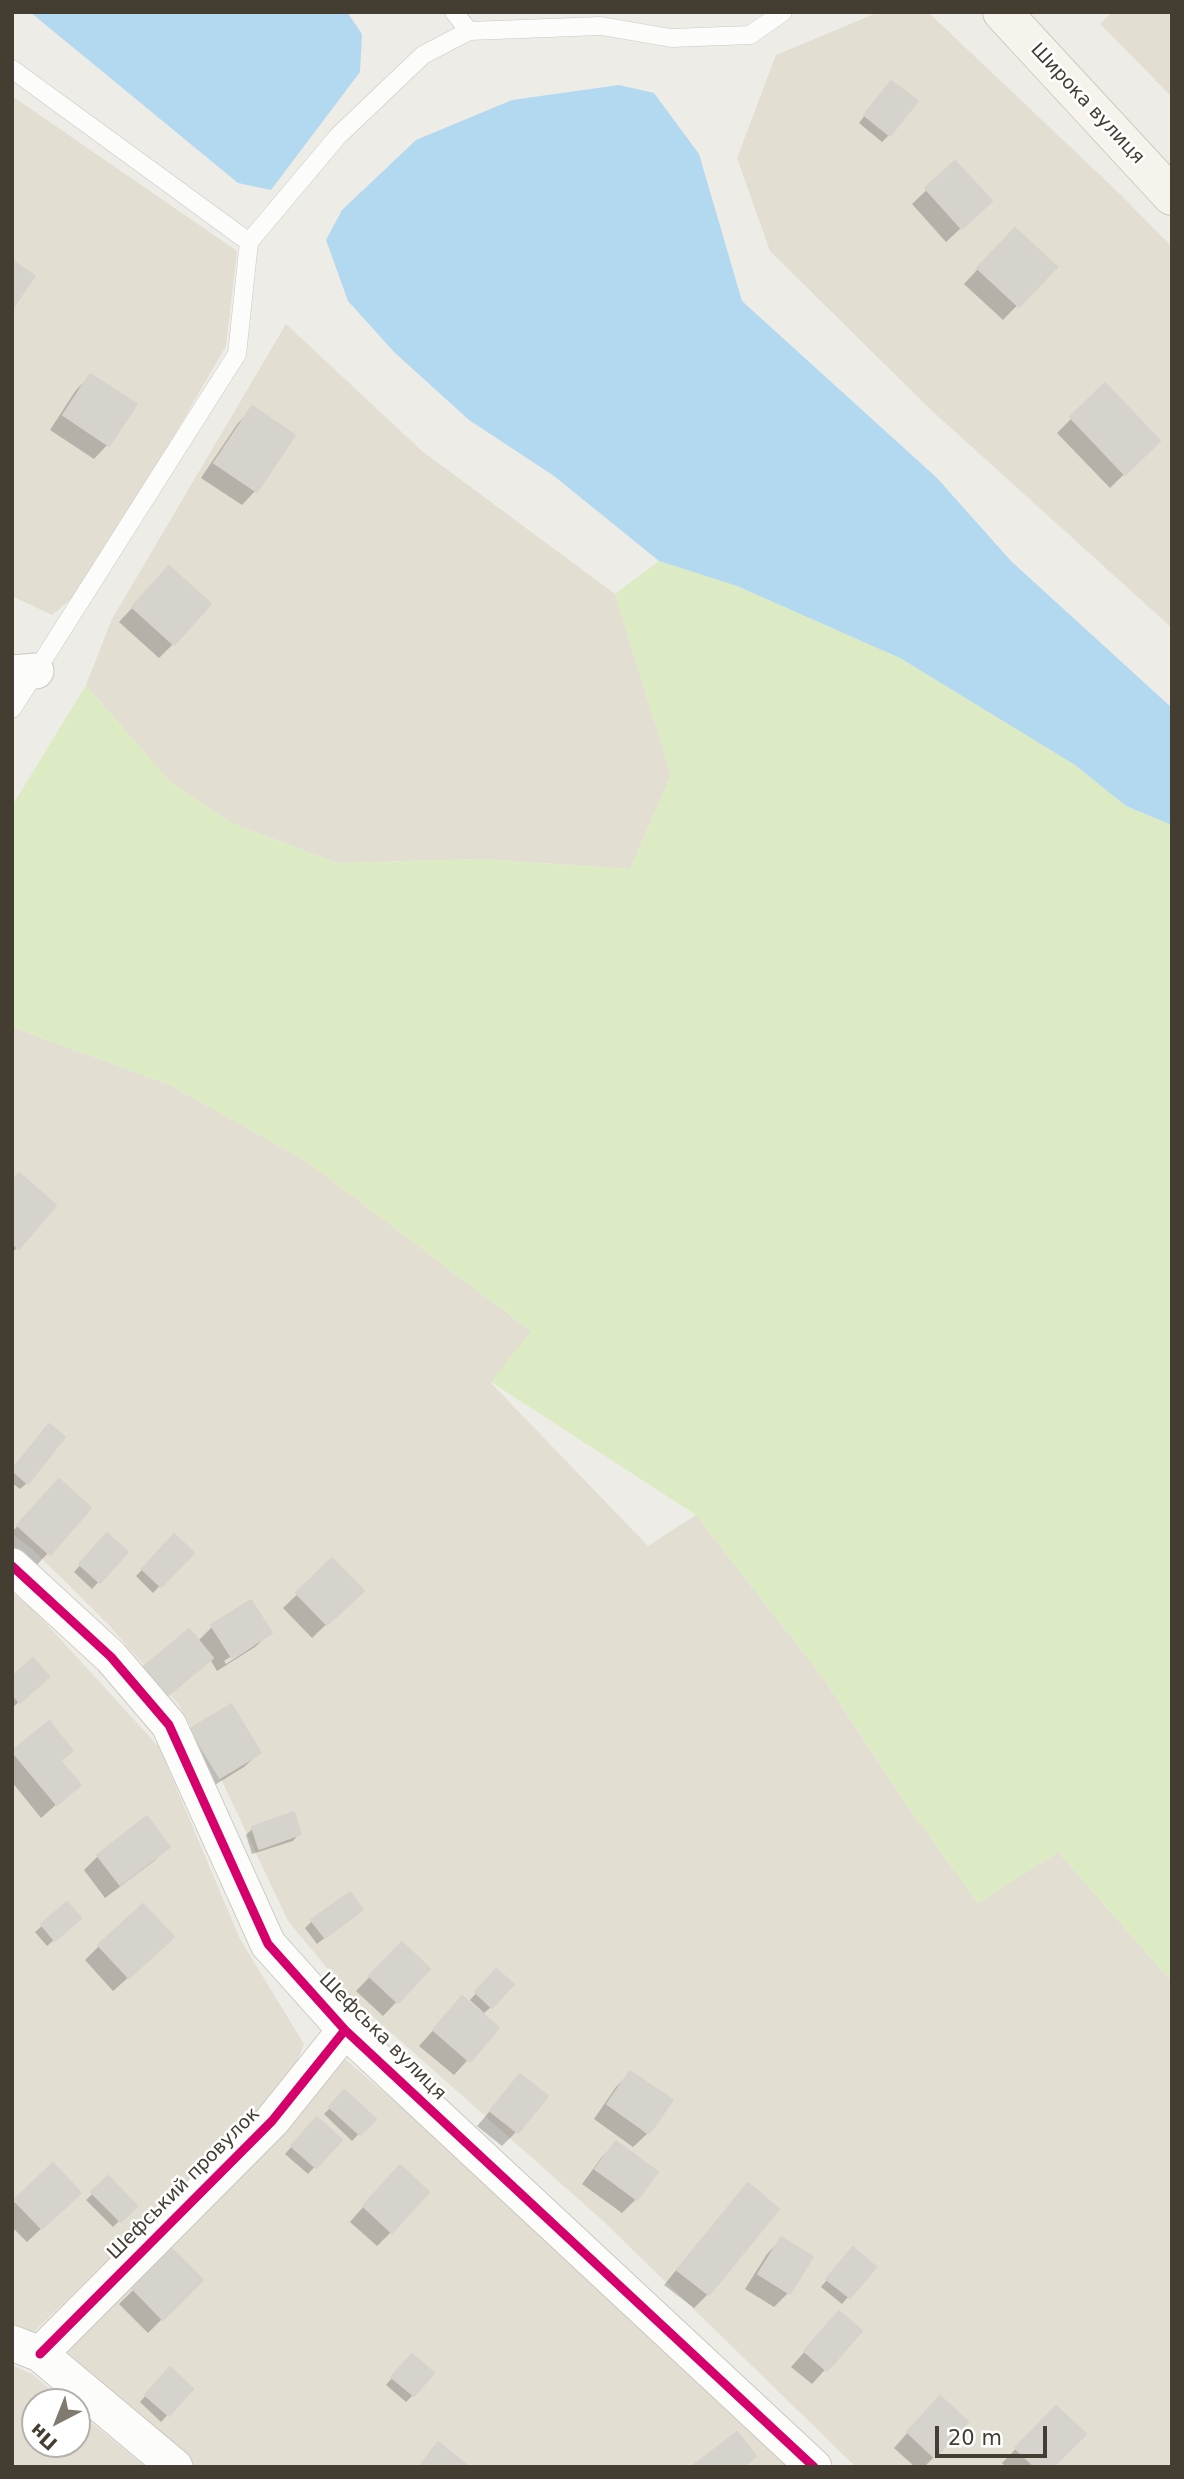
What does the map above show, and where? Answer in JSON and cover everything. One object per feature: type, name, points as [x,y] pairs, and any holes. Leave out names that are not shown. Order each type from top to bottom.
[{"type":"main road","name":"Широка вулиця","points":[[1002,12],[1172,196]]},
{"type":"street","name":"Шефська вулиця","points":[[12,1566],[111,1657],[169,1725],[268,1944],[345,2030],[814,2467]]},
{"type":"street","name":"Шефський провулок","points":[[174,2467],[26,2348],[272,2121],[345,2030]]},
{"type":"lane","points":[[454,12],[470,31]]},
{"type":"lane","points":[[12,709],[24,672],[237,354],[249,242],[338,136],[423,55],[470,31],[601,26],[671,38],[750,35],[783,12]]},
{"type":"lane","points":[[12,69],[249,242]]},
{"type":"shaded area","points":[[879,12],[928,12],[1172,247],[1172,628],[930,409],[770,251],[737,158],[776,55]]},
{"type":"shaded area","points":[[1112,12],[1172,12],[1172,97],[1100,24]]},
{"type":"shaded area","points":[[12,96],[237,251],[226,346],[87,586],[52,615],[12,596]]},
{"type":"shaded area","points":[[286,324],[422,451],[615,594],[671,775],[630,869],[482,859],[337,863],[229,822],[169,781],[86,685],[112,619]]},
{"type":"shaded area","points":[[12,1027],[170,1085],[306,1161],[532,1332],[491,1383],[648,1546],[696,1515],[826,1682],[908,1807],[978,1903],[1058,1852],[1172,1982],[1172,2467],[856,2467],[602,2220],[351,1997],[288,1921],[221,1779],[179,1705],[106,1622],[33,1550],[12,1534]]},
{"type":"shaded area","points":[[12,1593],[32,1608],[159,1747],[240,1939],[304,2044],[290,2079],[34,2332],[12,2323]]},
{"type":"shaded area","points":[[344,2058],[422,2125],[788,2467],[196,2467],[65,2350]]},
{"type":"shaded area","points":[[12,2365],[32,2374],[49,2388],[21,2388],[21,2458],[91,2458],[91,2422],[146,2467],[12,2467]]},
{"type":"green space","points":[[659,561],[737,586],[900,658],[1075,765],[1126,806],[1172,825],[1172,1982],[1058,1852],[978,1903],[908,1807],[826,1682],[696,1515],[491,1382],[531,1331],[306,1161],[170,1085],[12,1027],[12,806],[86,685],[169,781],[229,822],[337,863],[482,859],[630,869],[671,775],[615,594]]},
{"type":"water","points":[[30,12],[347,12],[362,34],[360,72],[271,190],[238,183]]},
{"type":"water","points":[[619,85],[654,93],[699,154],[742,301],[937,478],[1011,561],[1172,708],[1172,825],[1126,806],[1075,765],[900,658],[737,586],[659,561],[554,476],[469,420],[394,352],[348,301],[326,240],[342,210],[416,140],[512,100]]},
{"type":"building","points":[[891,81],[918,101],[890,136],[864,115]]},
{"type":"building","points":[[955,161],[992,201],[962,229],[925,188]]},
{"type":"building","points":[[1015,228],[1057,267],[1019,307],[977,268]]},
{"type":"building","points":[[12,260],[35,276],[12,309]]},
{"type":"building","points":[[90,374],[137,404],[109,446],[63,415]]},
{"type":"building","points":[[1105,383],[1160,441],[1125,475],[1070,417]]},
{"type":"building","points":[[252,406],[295,435],[257,492],[214,463]]},
{"type":"building","points":[[169,566],[211,604],[174,645],[132,607]]},
{"type":"building","points":[[19,1173],[56,1205],[19,1249],[12,1243],[12,1181]]},
{"type":"building","points":[[49,1424],[65,1437],[28,1484],[12,1470]]},
{"type":"building","points":[[59,1479],[91,1508],[50,1555],[17,1525]]},
{"type":"building","points":[[107,1533],[128,1552],[100,1583],[79,1564]]},
{"type":"building","points":[[174,1534],[194,1553],[161,1587],[142,1569]]},
{"type":"building","points":[[332,1558],[364,1591],[327,1625],[296,1593]]},
{"type":"building","points":[[251,1600],[272,1633],[232,1658],[211,1625]]},
{"type":"building","points":[[189,1629],[213,1658],[167,1696],[143,1667]]},
{"type":"building","points":[[33,1658],[49,1677],[20,1703],[12,1694],[12,1677]]},
{"type":"building","points":[[231,1704],[261,1753],[220,1778],[190,1729]]},
{"type":"building","points":[[49,1721],[73,1751],[60,1761],[81,1785],[57,1805],[12,1751]]},
{"type":"building","points":[[294,1812],[301,1834],[259,1849],[252,1827]]},
{"type":"building","points":[[147,1816],[170,1847],[120,1885],[97,1855]]},
{"type":"building","points":[[350,1892],[363,1910],[325,1938],[311,1920]]},
{"type":"building","points":[[67,1902],[81,1918],[55,1941],[41,1924]]},
{"type":"building","points":[[143,1904],[174,1937],[129,1978],[98,1945]]},
{"type":"building","points":[[402,1942],[430,1969],[398,2003],[369,1976]]},
{"type":"building","points":[[496,1969],[514,1984],[492,2008],[475,1992]]},
{"type":"building","points":[[462,1996],[499,2028],[470,2062],[433,2030]]},
{"type":"building","points":[[630,2071],[673,2100],[649,2134],[607,2104]]},
{"type":"building","points":[[520,2074],[548,2096],[518,2133],[490,2111]]},
{"type":"building","points":[[344,2090],[376,2119],[360,2135],[329,2107]]},
{"type":"building","points":[[317,2117],[342,2140],[316,2168],[291,2146]]},
{"type":"building","points":[[616,2141],[658,2172],[637,2200],[595,2169]]},
{"type":"building","points":[[53,2163],[81,2193],[42,2229],[14,2200]]},
{"type":"building","points":[[400,2165],[429,2192],[392,2233],[363,2206]]},
{"type":"building","points":[[108,2176],[137,2206],[121,2222],[91,2192]]},
{"type":"building","points":[[748,2183],[779,2209],[709,2295],[677,2270]]},
{"type":"building","points":[[781,2237],[813,2257],[790,2294],[758,2274]]},
{"type":"building","points":[[853,2247],[876,2267],[850,2298],[826,2279]]},
{"type":"building","points":[[172,2249],[203,2280],[163,2320],[132,2288]]},
{"type":"building","points":[[839,2311],[862,2331],[827,2371],[804,2351]]},
{"type":"building","points":[[412,2354],[434,2373],[414,2396],[391,2377]]},
{"type":"building","points":[[170,2367],[193,2389],[169,2416],[145,2395]]},
{"type":"building","points":[[940,2396],[968,2422],[935,2458],[907,2432]]},
{"type":"building","points":[[1056,2406],[1086,2434],[1053,2467],[1035,2467],[1015,2448]]},
{"type":"building","points":[[737,2432],[756,2456],[743,2467],[691,2467]]},
{"type":"building","points":[[438,2442],[469,2467],[419,2467]]},
{"type":"cycle path","points":[[12,1566],[111,1657],[169,1725],[268,1944],[345,2030],[814,2467]]},
{"type":"cycle path","points":[[40,2354],[272,2121],[345,2030]]}]
